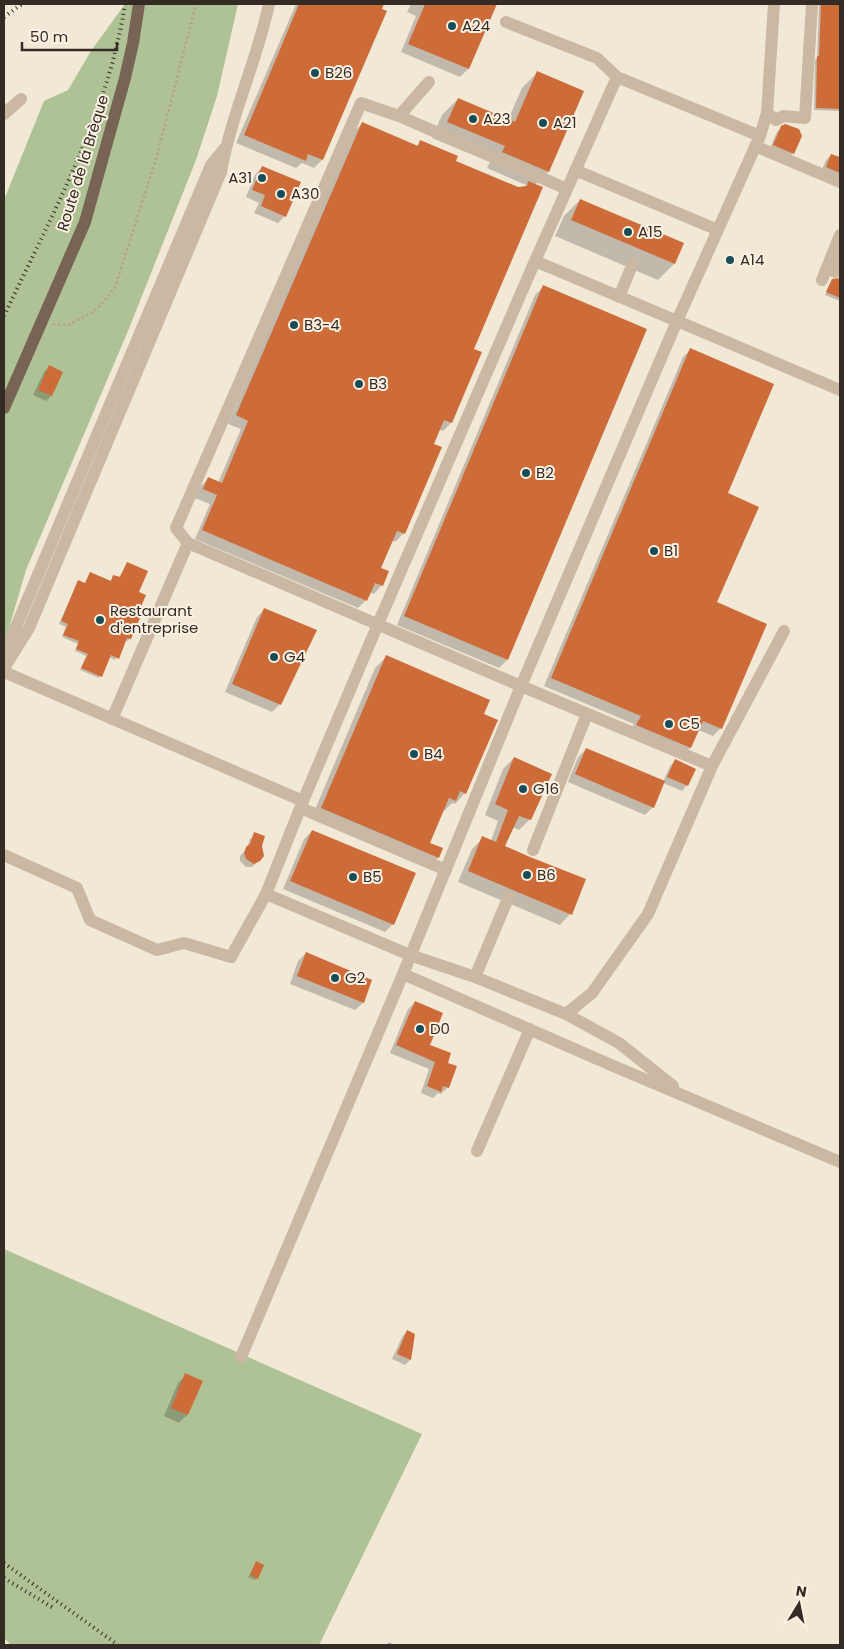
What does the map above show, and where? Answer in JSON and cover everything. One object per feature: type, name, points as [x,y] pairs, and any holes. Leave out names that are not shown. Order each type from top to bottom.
[{"type":"main road","name":"Route de la Brèque","points":[[4,408],[85,222],[125,78],[133,43],[138,4]]},
{"type":"street","points":[[269,4],[225,148],[221,172],[29,628],[4,668],[446,870]]},
{"type":"street","points":[[241,1357],[403,974],[521,686],[677,321],[757,141],[767,113],[774,4]]},
{"type":"street","points":[[767,113],[776,120],[783,116],[805,118],[812,4]]},
{"type":"street","points":[[506,22],[597,58],[617,77],[757,141],[840,182]]},
{"type":"street","points":[[4,855],[77,888],[90,920],[156,950],[184,943],[231,956],[266,894],[378,624],[534,260],[617,77]]},
{"type":"street","points":[[399,116],[428,82]]},
{"type":"street","points":[[4,114],[21,99]]},
{"type":"street","points":[[566,189],[399,116],[361,103],[176,528],[188,543],[712,766]]},
{"type":"street","points":[[575,170],[718,230]]},
{"type":"street","points":[[822,280],[840,236]]},
{"type":"street","points":[[835,272],[840,259]]},
{"type":"street","points":[[534,260],[840,390]]},
{"type":"street","points":[[619,297],[633,263]]},
{"type":"street","points":[[112,719],[188,543]]},
{"type":"street","points":[[566,1014],[592,994],[648,914],[712,766],[784,631]]},
{"type":"street","points":[[533,850],[587,714]]},
{"type":"street","points":[[266,894],[410,955],[475,977],[566,1014],[619,1043],[686,1096]]},
{"type":"street","points":[[475,977],[509,896]]},
{"type":"street","points":[[403,974],[840,1162]]},
{"type":"street","points":[[477,1151],[530,1029]]},
{"type":"path","points":[[54,315],[50,324],[68,325],[91,313],[101,305],[114,287],[156,159],[196,4]]},
{"type":"green space","points":[[125,4],[238,4],[217,96],[196,160],[128,331],[26,570],[4,645],[4,200],[44,101],[68,90],[91,51]]},
{"type":"green space","points":[[4,1249],[422,1434],[319,1645],[11,1645],[4,1638]]},
{"type":"building","name":"B26","points":[[299,4],[384,4],[382,9],[387,11],[323,160],[308,154],[306,161],[244,135]]},
{"type":"building","name":"A24","points":[[425,4],[497,4],[469,69],[408,44]]},
{"type":"building","points":[[821,4],[840,4],[840,109],[816,108]]},
{"type":"building","name":"A21","points":[[537,71],[584,91],[549,172],[502,152],[505,146],[447,122],[458,98],[515,122]]},
{"type":"building","name":"B3","points":[[362,122],[418,146],[420,140],[458,156],[456,161],[518,187],[527,186],[528,181],[543,187],[474,349],[482,352],[452,423],[444,420],[434,444],[442,447],[405,534],[397,531],[381,568],[389,571],[383,586],[375,583],[367,601],[202,530],[217,495],[203,489],[208,477],[222,483],[248,421],[236,415]]},
{"type":"building","points":[[785,124],[799,129],[802,136],[794,154],[773,145],[781,126]]},
{"type":"building","points":[[831,154],[840,157],[840,173],[826,167]]},
{"type":"building","name":"A30","points":[[262,166],[301,182],[286,217],[261,206],[265,195],[252,190]]},
{"type":"building","name":"A15","points":[[580,199],[684,243],[675,264],[571,220]]},
{"type":"building","points":[[840,278],[840,298],[826,292],[832,279]]},
{"type":"building","name":"B2","points":[[543,285],[647,329],[508,660],[404,616]]},
{"type":"building","name":"B1","points":[[690,348],[774,384],[728,493],[759,507],[717,602],[767,624],[722,729],[703,721],[691,748],[636,725],[641,716],[551,678]]},
{"type":"building","points":[[49,365],[63,372],[52,396],[38,390]]},
{"type":"building","name":"Restaurant d'entreprise","points":[[127,562],[148,571],[139,592],[146,595],[137,616],[140,618],[131,639],[127,638],[119,659],[111,655],[102,677],[81,668],[88,654],[76,649],[79,641],[63,635],[68,624],[61,621],[78,580],[85,583],[90,572],[111,581],[113,575],[120,577]]},
{"type":"building","name":"G4","points":[[264,608],[317,630],[281,705],[232,684]]},
{"type":"building","name":"B4","points":[[386,655],[490,700],[484,714],[498,720],[466,794],[460,791],[456,801],[449,798],[430,843],[443,848],[439,858],[321,808]]},
{"type":"building","points":[[586,748],[665,781],[654,808],[575,774]]},
{"type":"building","name":"B6","points":[[514,757],[552,774],[531,820],[519,816],[505,846],[586,879],[572,915],[468,871],[482,836],[496,842],[508,810],[495,804]]},
{"type":"building","points":[[675,759],[696,769],[688,786],[667,777]]},
{"type":"building","name":"B5","points":[[312,830],[416,873],[394,925],[290,881]]},
{"type":"building","points":[[254,832],[265,836],[262,846],[264,856],[254,864],[246,859],[244,853],[246,847],[250,844]]},
{"type":"building","name":"G2","points":[[306,952],[372,980],[364,1003],[297,976]]},
{"type":"building","name":"D0","points":[[415,1001],[443,1013],[430,1045],[451,1053],[448,1063],[457,1066],[449,1088],[443,1086],[441,1092],[427,1086],[435,1062],[396,1045]]},
{"type":"building","points":[[407,1330],[415,1334],[411,1360],[397,1354]]},
{"type":"building","points":[[185,1373],[203,1381],[188,1415],[171,1408]]},
{"type":"building","points":[[256,1561],[264,1565],[258,1579],[250,1575]]},
{"type":"railway","points":[[4,17],[22,4]]},
{"type":"railway","points":[[4,316],[76,164],[92,125],[106,86],[125,4]]},
{"type":"railway","points":[[4,1563],[118,1645]]},
{"type":"railway","points":[[4,1578],[55,1609]]},
{"type":"place","name":"A24","points":[[452,26]]},
{"type":"place","name":"B26","points":[[315,73]]},
{"type":"place","name":"A23","points":[[473,119]]},
{"type":"place","name":"A21","points":[[543,123]]},
{"type":"place","name":"A31","points":[[262,178]]},
{"type":"place","name":"A30","points":[[281,194]]},
{"type":"place","name":"A15","points":[[628,232]]},
{"type":"place","name":"A14","points":[[730,260]]},
{"type":"place","name":"B3-4","points":[[294,325]]},
{"type":"place","name":"B3","points":[[359,384]]},
{"type":"place","name":"B2","points":[[526,473]]},
{"type":"place","name":"B1","points":[[654,551]]},
{"type":"place","name":"Restaurant d'entreprise","points":[[100,620]]},
{"type":"place","name":"G4","points":[[274,657]]},
{"type":"place","name":"C5","points":[[669,724]]},
{"type":"place","name":"B4","points":[[414,754]]},
{"type":"place","name":"G16","points":[[523,789]]},
{"type":"place","name":"B6","points":[[527,875]]},
{"type":"place","name":"B5","points":[[353,877]]},
{"type":"place","name":"G2","points":[[335,978]]},
{"type":"place","name":"D0","points":[[420,1029]]}]
